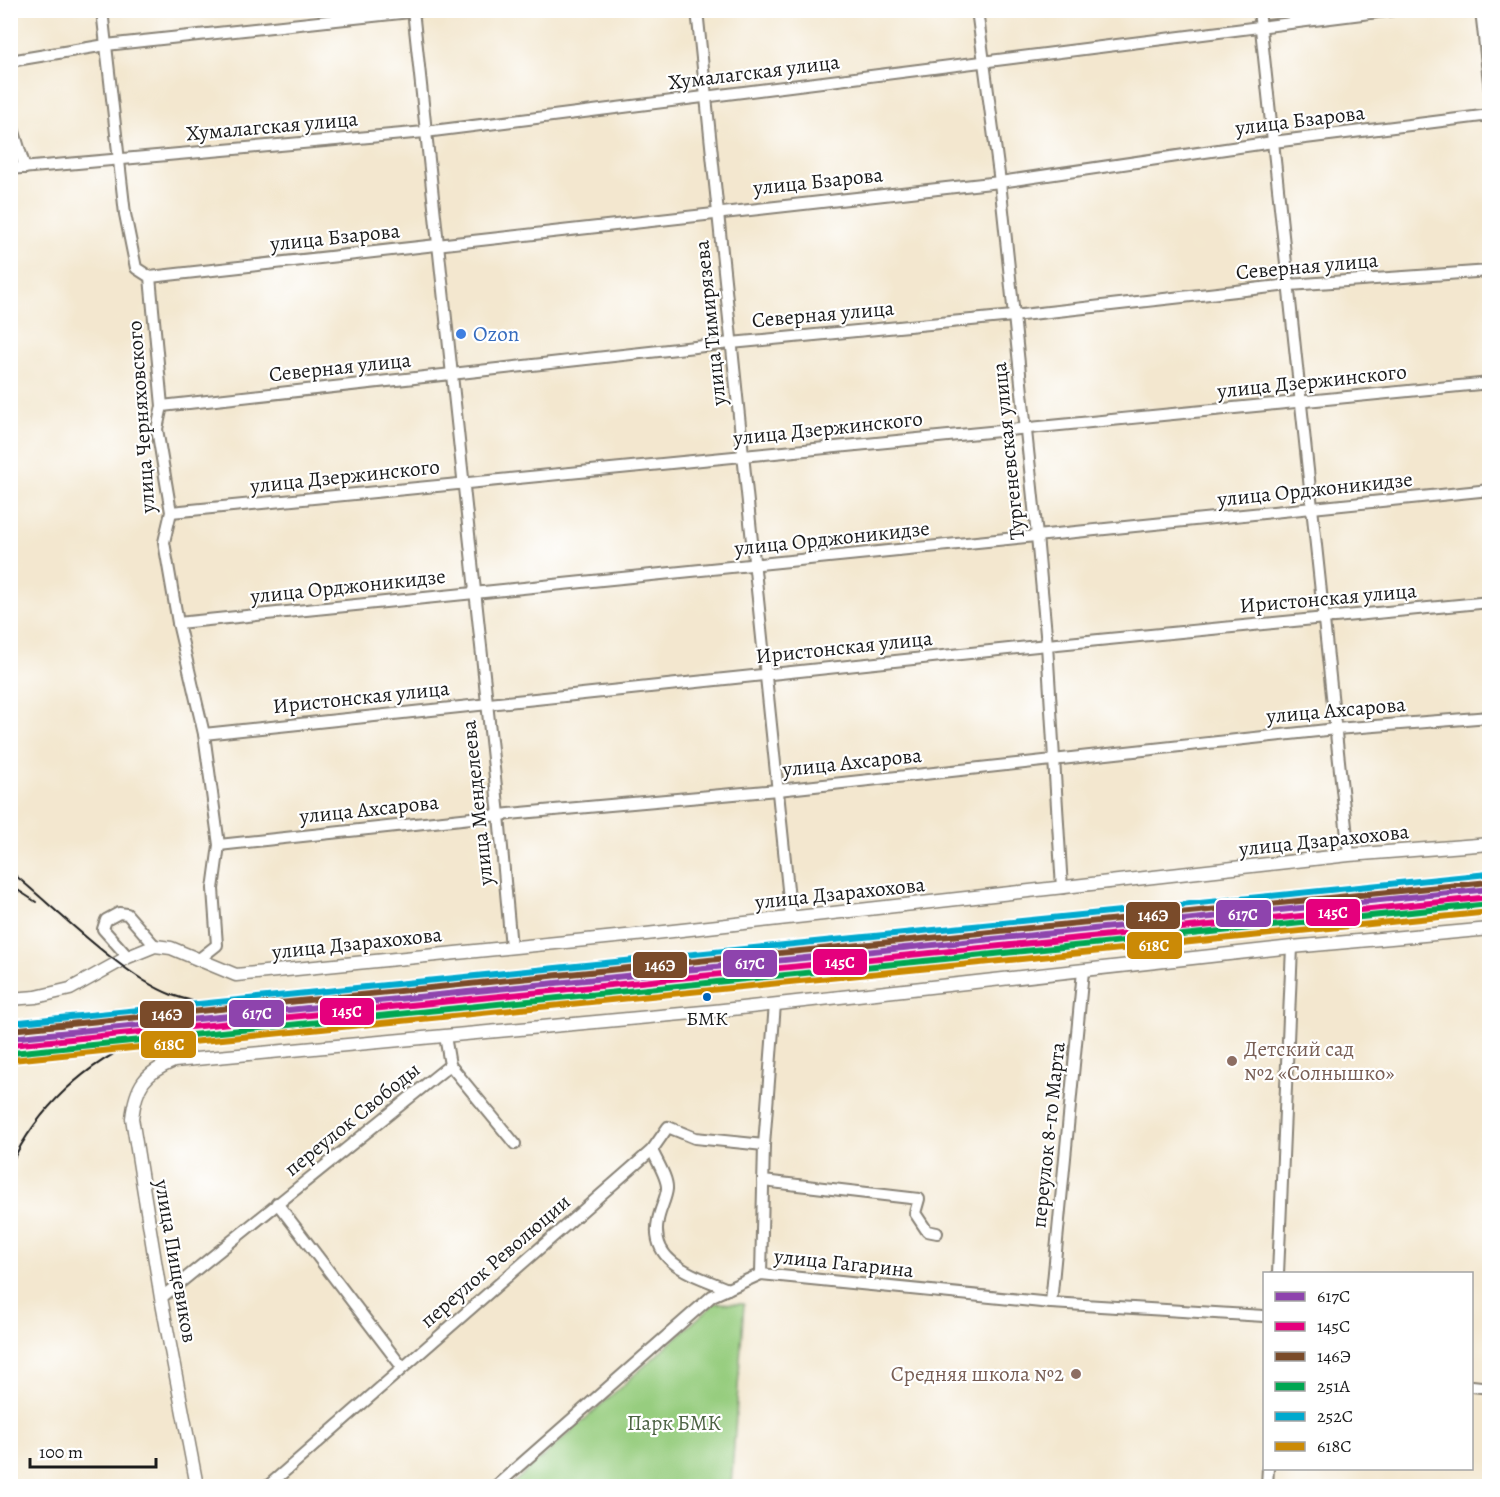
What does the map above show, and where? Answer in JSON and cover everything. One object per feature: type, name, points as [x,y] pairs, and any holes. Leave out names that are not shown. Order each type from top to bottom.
[{"type":"street","points":[[102,10],[124,214],[136,268],[150,277]]},
{"type":"street","points":[[10,61],[106,45],[419,10]]},
{"type":"street","name":"улица Тимирязева","points":[[697,10],[791,918]]},
{"type":"street","name":"Тургеневская улица","points":[[977,10],[1000,182],[1037,536],[1047,645],[1062,888]]},
{"type":"street","points":[[1259,10],[1314,509],[1349,855]]},
{"type":"street","name":"Хумалагская улица","points":[[10,169],[425,132],[985,64],[1394,10]]},
{"type":"street","points":[[1481,10],[1490,91]]},
{"type":"street","name":"улица Менделеева","points":[[413,11],[462,484],[476,593],[511,947]]},
{"type":"street","points":[[10,100],[12,125],[26,168]]},
{"type":"street","name":"улица Бзарова","points":[[150,277],[1000,182],[1274,142],[1490,115]]},
{"type":"street","name":"Северная улица","points":[[162,406],[731,343],[1013,316],[1289,285],[1490,271]]},
{"type":"street","name":"улица Черняховского","points":[[150,277],[162,406],[158,429],[171,512],[164,542],[178,622],[204,734],[219,845],[213,889],[217,945],[198,960]]},
{"type":"street","name":"улица Дзержинского","points":[[171,512],[1490,383]]},
{"type":"street","name":"улица Орджоникидзе","points":[[178,622],[754,566],[1490,490]]},
{"type":"street","name":"Иристонская улица","points":[[204,734],[487,702],[1490,602]]},
{"type":"street","name":"улица Ахсарова","points":[[219,845],[499,815],[778,790],[1336,729],[1490,717]]},
{"type":"street","name":"улица Дзарахохова","points":[[155,946],[171,948],[236,975],[791,918],[1349,855],[1490,844]]},
{"type":"street","points":[[10,999],[36,997],[70,989],[128,957],[155,946],[127,914],[119,913],[106,920],[103,928],[128,957]]},
{"type":"street","points":[[445,1036],[775,1004],[1292,947],[1490,929]]},
{"type":"street","points":[[1278,1272],[1292,947]]},
{"type":"street","name":"переулок 8-го Марта","points":[[1051,1303],[1083,970]]},
{"type":"street","points":[[761,1274],[764,1145],[775,1004]]},
{"type":"street","name":"улица Пищевиков","points":[[197,1486],[161,1298],[132,1118],[135,1094],[156,1068],[174,1060],[445,1036]]},
{"type":"street","name":"переулок Свободы","points":[[445,1036],[450,1065],[515,1144]]},
{"type":"street","name":"переулок Свободы","points":[[161,1298],[450,1065]]},
{"type":"street","name":"переулок Революции","points":[[268,1486],[652,1150],[668,1127],[695,1138],[764,1145]]},
{"type":"street","points":[[652,1150],[667,1187],[658,1220],[656,1241],[662,1253],[686,1271],[728,1288]]},
{"type":"street","points":[[763,1181],[919,1199],[915,1213],[927,1231],[937,1233]]},
{"type":"street","name":"переулок Свободы","points":[[278,1203],[402,1367]]},
{"type":"street","name":"улица Гагарина","points":[[496,1486],[712,1296],[761,1274],[1051,1303],[1263,1316]]},
{"type":"street","points":[[1473,1386],[1490,1388]]},
{"type":"street","points":[[1267,1486],[1268,1470]]},
{"type":"green space","name":"Парк БМК","points":[[715,1303],[744,1304],[731,1486],[510,1486]]},
{"type":"railway","points":[[16,876],[113,959],[153,986],[193,1001],[258,1006],[1490,884]]},
{"type":"railway","points":[[10,885],[36,902]]},
{"type":"railway","points":[[10,1166],[34,1125],[83,1074],[123,1049],[145,1039],[185,1028],[254,1019],[1490,897]]},
{"type":"transit line","name":"252С","points":[[10,1023],[1488,874]]},
{"type":"transit line","name":"146Э","points":[[10,1030],[1489,882]]},
{"type":"transit line","name":"617C","points":[[10,1038],[1490,889]]},
{"type":"transit line","name":"145С","points":[[11,1045],[1490,897]]},
{"type":"transit line","name":"251А","points":[[12,1053],[1490,904]]},
{"type":"transit line","name":"618С","points":[[12,1060],[1490,912]]},
{"type":"place","name":"Ozon","points":[[461,334]]},
{"type":"place","name":"БМК","points":[[707,997]]},
{"type":"place","name":"Детский сад №2 «Солнышко»","points":[[1232,1061]]},
{"type":"place","name":"Средняя школа №2","points":[[1076,1374]]}]
